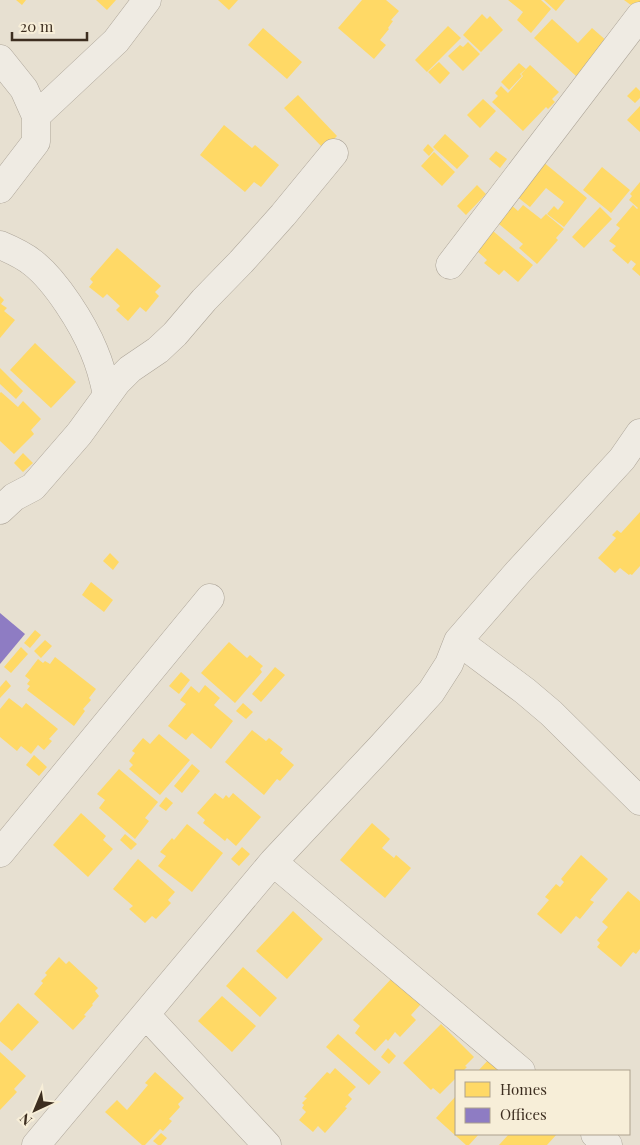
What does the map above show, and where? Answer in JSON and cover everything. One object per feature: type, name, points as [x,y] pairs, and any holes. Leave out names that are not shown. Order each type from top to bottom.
[{"type":"street","points":[[36,116],[116,40],[146,0]]},
{"type":"street","points":[[450,265],[640,16]]},
{"type":"street","points":[[0,59],[24,89],[36,116],[36,142],[0,189]]},
{"type":"street","points":[[0,510],[14,497],[33,486],[79,434],[107,395],[130,369],[158,350],[176,334],[204,300],[242,262],[334,153]]},
{"type":"street","points":[[0,245],[34,263],[46,274],[63,296],[94,350],[107,395]]},
{"type":"street","points":[[36,1145],[273,862],[431,692],[449,664],[458,641],[518,572],[631,465],[640,433]]},
{"type":"street","points":[[0,853],[210,598]]},
{"type":"street","points":[[458,641],[525,690],[551,713],[640,801]]},
{"type":"street","points":[[273,862],[520,1070]]},
{"type":"street","points":[[146,1015],[267,1145]]},
{"type":"street","points":[[596,1135],[608,1145]]},
{"type":"building: Homes","points":[[16,0],[26,0],[22,5]]},
{"type":"building: Homes","points":[[96,0],[116,0],[107,10]]},
{"type":"building: Homes","points":[[218,0],[238,0],[229,10]]},
{"type":"building: Homes","points":[[362,0],[386,0],[399,11],[391,20],[393,21],[389,29],[380,40],[386,45],[374,59],[338,28]]},
{"type":"building: Homes","points":[[508,0],[541,0],[551,9],[531,33],[517,20],[523,12]]},
{"type":"building: Homes","points":[[544,0],[565,0],[556,11]]},
{"type":"building: Homes","points":[[624,0],[640,0],[639,11]]},
{"type":"building: Homes","points":[[482,14],[487,19],[490,16],[503,30],[481,52],[463,35]]},
{"type":"building: Homes","points":[[552,19],[578,43],[592,28],[608,42],[576,76],[534,38]]},
{"type":"building: Homes","points":[[448,26],[461,38],[427,72],[415,60]]},
{"type":"building: Homes","points":[[263,28],[302,62],[287,79],[248,45]]},
{"type":"building: Homes","points":[[468,42],[480,54],[463,71],[448,56],[460,45],[463,47]]},
{"type":"building: Homes","points":[[439,62],[450,73],[440,84],[428,72]]},
{"type":"building: Homes","points":[[519,63],[526,69],[520,74],[522,76],[509,90],[501,82]]},
{"type":"building: Homes","points":[[530,65],[559,92],[552,99],[555,102],[548,109],[546,107],[523,131],[492,102],[498,96],[495,93],[501,86],[508,93],[523,76],[521,74]]},
{"type":"building: Homes","points":[[636,87],[640,91],[640,98],[635,103],[627,96]]},
{"type":"building: Homes","points":[[298,95],[337,136],[324,149],[284,108]]},
{"type":"building: Homes","points":[[483,99],[496,111],[480,128],[467,115]]},
{"type":"building: Homes","points":[[640,106],[640,132],[627,120]]},
{"type":"building: Homes","points":[[224,125],[252,148],[255,145],[279,165],[261,187],[254,182],[245,192],[200,155]]},
{"type":"building: Homes","points":[[445,134],[469,156],[457,169],[433,147]]},
{"type":"building: Homes","points":[[428,144],[434,150],[429,156],[423,150]]},
{"type":"building: Homes","points":[[496,151],[507,159],[500,168],[489,159]]},
{"type":"building: Homes","points":[[434,152],[455,172],[442,186],[421,166]]},
{"type":"building: Homes","points":[[542,161],[587,198],[564,227],[547,214],[554,206],[558,210],[564,202],[546,188],[530,207],[511,192]]},
{"type":"building: Homes","points":[[602,167],[630,190],[611,213],[583,190]]},
{"type":"building: Homes","points":[[640,182],[640,276],[632,269],[636,264],[631,260],[628,264],[612,250],[616,246],[609,241],[620,228],[616,225],[633,205],[638,208],[629,200],[632,196],[630,194]]},
{"type":"building: Homes","points":[[477,185],[486,194],[466,215],[457,206]]},
{"type":"building: Homes","points":[[508,202],[518,211],[523,205],[541,219],[546,214],[564,229],[556,238],[558,240],[537,264],[519,248],[523,244],[493,219]]},
{"type":"building: Homes","points":[[600,207],[612,219],[584,248],[572,237]]},
{"type":"building: Homes","points":[[493,231],[533,265],[518,282],[504,270],[499,275],[484,263],[487,260],[477,251]]},
{"type":"building: Homes","points":[[117,248],[161,286],[155,292],[159,296],[146,312],[140,307],[128,321],[116,310],[120,306],[107,294],[103,298],[89,287],[93,282],[90,279]]},
{"type":"building: Homes","points":[[0,296],[4,300],[1,304],[7,308],[4,311],[15,320],[0,338]]},
{"type":"building: Homes","points":[[35,343],[76,382],[51,408],[10,370]]},
{"type":"building: Homes","points":[[0,368],[23,391],[16,399],[0,384]]},
{"type":"building: Homes","points":[[1,392],[18,407],[23,401],[41,419],[31,430],[34,434],[14,454],[0,441]]},
{"type":"building: Homes","points":[[23,453],[33,463],[23,472],[14,463]]},
{"type":"building: Homes","points":[[640,512],[640,566],[632,575],[629,575],[620,568],[615,573],[598,558],[616,538],[612,535],[617,530],[621,533]]},
{"type":"building: Homes","points":[[110,553],[119,562],[113,570],[103,561]]},
{"type":"building: Homes","points":[[91,582],[113,600],[104,612],[82,595]]},
{"type":"building: Homes","points":[[35,630],[41,635],[30,648],[24,643]]},
{"type":"building: Homes","points":[[45,640],[52,646],[41,658],[34,651]]},
{"type":"building: Homes","points":[[229,642],[247,658],[250,655],[263,666],[260,669],[262,672],[235,703],[201,673]]},
{"type":"building: Homes","points":[[21,647],[28,654],[11,673],[4,667]]},
{"type":"building: Homes","points":[[55,657],[96,689],[89,698],[91,700],[83,709],[85,711],[74,726],[27,690],[30,686],[27,684],[30,680],[25,676],[38,659],[43,663],[45,661],[50,664]]},
{"type":"building: Homes","points":[[275,667],[285,675],[261,702],[252,694]]},
{"type":"building: Homes","points":[[181,672],[190,680],[179,694],[169,686]]},
{"type":"building: Homes","points":[[6,680],[11,686],[0,698],[0,687]]},
{"type":"building: Homes","points":[[205,685],[220,698],[214,705],[233,721],[211,749],[192,733],[186,740],[168,726],[186,704],[180,700],[191,686],[199,693]]},
{"type":"building: Homes","points":[[9,698],[22,708],[26,703],[58,729],[49,739],[52,741],[44,750],[38,745],[31,754],[21,746],[17,751],[0,737],[0,709]]},
{"type":"building: Homes","points":[[243,703],[253,712],[246,719],[236,711]]},
{"type":"building: Homes","points":[[252,730],[266,741],[269,738],[283,749],[280,753],[294,765],[280,781],[277,779],[264,795],[225,762]]},
{"type":"building: Homes","points":[[159,734],[190,760],[160,795],[129,769],[133,765],[129,761],[135,753],[132,751],[143,738],[150,744]]},
{"type":"building: Homes","points":[[34,755],[47,767],[39,776],[26,765]]},
{"type":"building: Homes","points":[[192,764],[200,771],[182,793],[174,786]]},
{"type":"building: Homes","points":[[119,769],[158,802],[145,818],[149,821],[135,839],[99,808],[105,800],[97,794]]},
{"type":"building: Homes","points":[[215,793],[223,799],[226,795],[229,798],[233,793],[261,817],[236,846],[227,838],[225,841],[203,823],[205,820],[197,813]]},
{"type":"building: Homes","points":[[166,797],[173,803],[166,811],[159,806]]},
{"type":"building: Homes","points":[[81,813],[106,836],[103,840],[113,849],[88,877],[53,845]]},
{"type":"building: Homes","points":[[372,823],[390,839],[382,848],[394,858],[396,855],[411,868],[385,898],[340,860]]},
{"type":"building: Homes","points":[[187,824],[223,853],[192,892],[158,866],[166,856],[160,852],[172,838],[174,840]]},
{"type":"building: Homes","points":[[125,834],[137,844],[131,850],[120,840]]},
{"type":"building: Homes","points":[[242,847],[250,854],[239,866],[231,859]]},
{"type":"building: Homes","points":[[581,855],[608,879],[590,900],[594,902],[580,919],[576,916],[561,934],[537,914],[549,900],[545,897],[556,884],[560,887],[564,882],[561,879]]},
{"type":"building: Homes","points":[[138,859],[175,892],[168,900],[171,903],[156,919],[152,916],[145,923],[129,909],[133,906],[113,889]]},
{"type":"building: Homes","points":[[628,891],[640,901],[640,949],[636,954],[633,952],[621,967],[597,947],[600,943],[597,940],[608,927],[602,922]]},
{"type":"building: Homes","points":[[293,911],[323,939],[287,979],[256,951]]},
{"type":"building: Homes","points":[[59,957],[66,964],[69,961],[98,988],[95,991],[99,996],[84,1015],[86,1016],[73,1030],[34,994],[43,983],[41,981],[47,975],[45,973]]},
{"type":"building: Homes","points":[[243,967],[277,998],[260,1017],[226,986]]},
{"type":"building: Homes","points":[[392,978],[421,1004],[411,1015],[416,1020],[400,1037],[395,1032],[388,1041],[386,1039],[375,1051],[355,1033],[360,1026],[353,1020]]},
{"type":"building: Homes","points":[[222,996],[256,1026],[232,1052],[198,1021]]},
{"type":"building: Homes","points":[[18,1003],[39,1022],[12,1051],[0,1041],[0,1023]]},
{"type":"building: Homes","points":[[441,1024],[474,1057],[465,1066],[467,1067],[464,1070],[455,1070],[455,1079],[440,1094],[433,1088],[431,1090],[403,1063]]},
{"type":"building: Homes","points":[[338,1034],[381,1072],[369,1085],[326,1047]]},
{"type":"building: Homes","points":[[388,1048],[396,1056],[389,1064],[381,1057]]},
{"type":"building: Homes","points":[[0,1052],[26,1076],[14,1089],[17,1092],[0,1110]]},
{"type":"building: Homes","points":[[490,1058],[504,1070],[479,1070]]},
{"type":"building: Homes","points":[[335,1068],[356,1087],[348,1095],[352,1099],[345,1107],[347,1108],[325,1133],[318,1126],[313,1132],[299,1120],[306,1112],[302,1108],[304,1105],[302,1103],[307,1098],[304,1097],[327,1072],[330,1074]]},
{"type":"building: Homes","points":[[155,1072],[184,1098],[178,1104],[180,1107],[169,1119],[172,1121],[163,1131],[160,1129],[145,1145],[142,1145],[105,1112],[117,1100],[127,1110],[148,1085],[145,1083]]},
{"type":"building: Homes","points":[[455,1097],[455,1135],[478,1135],[469,1145],[466,1145],[436,1118]]},
{"type":"building: Homes","points":[[161,1133],[167,1138],[161,1145],[158,1145],[153,1141]]},
{"type":"building: Homes","points":[[508,1135],[556,1135],[547,1145],[499,1145]]},
{"type":"building: Offices","points":[[0,613],[25,634],[0,664]]}]
